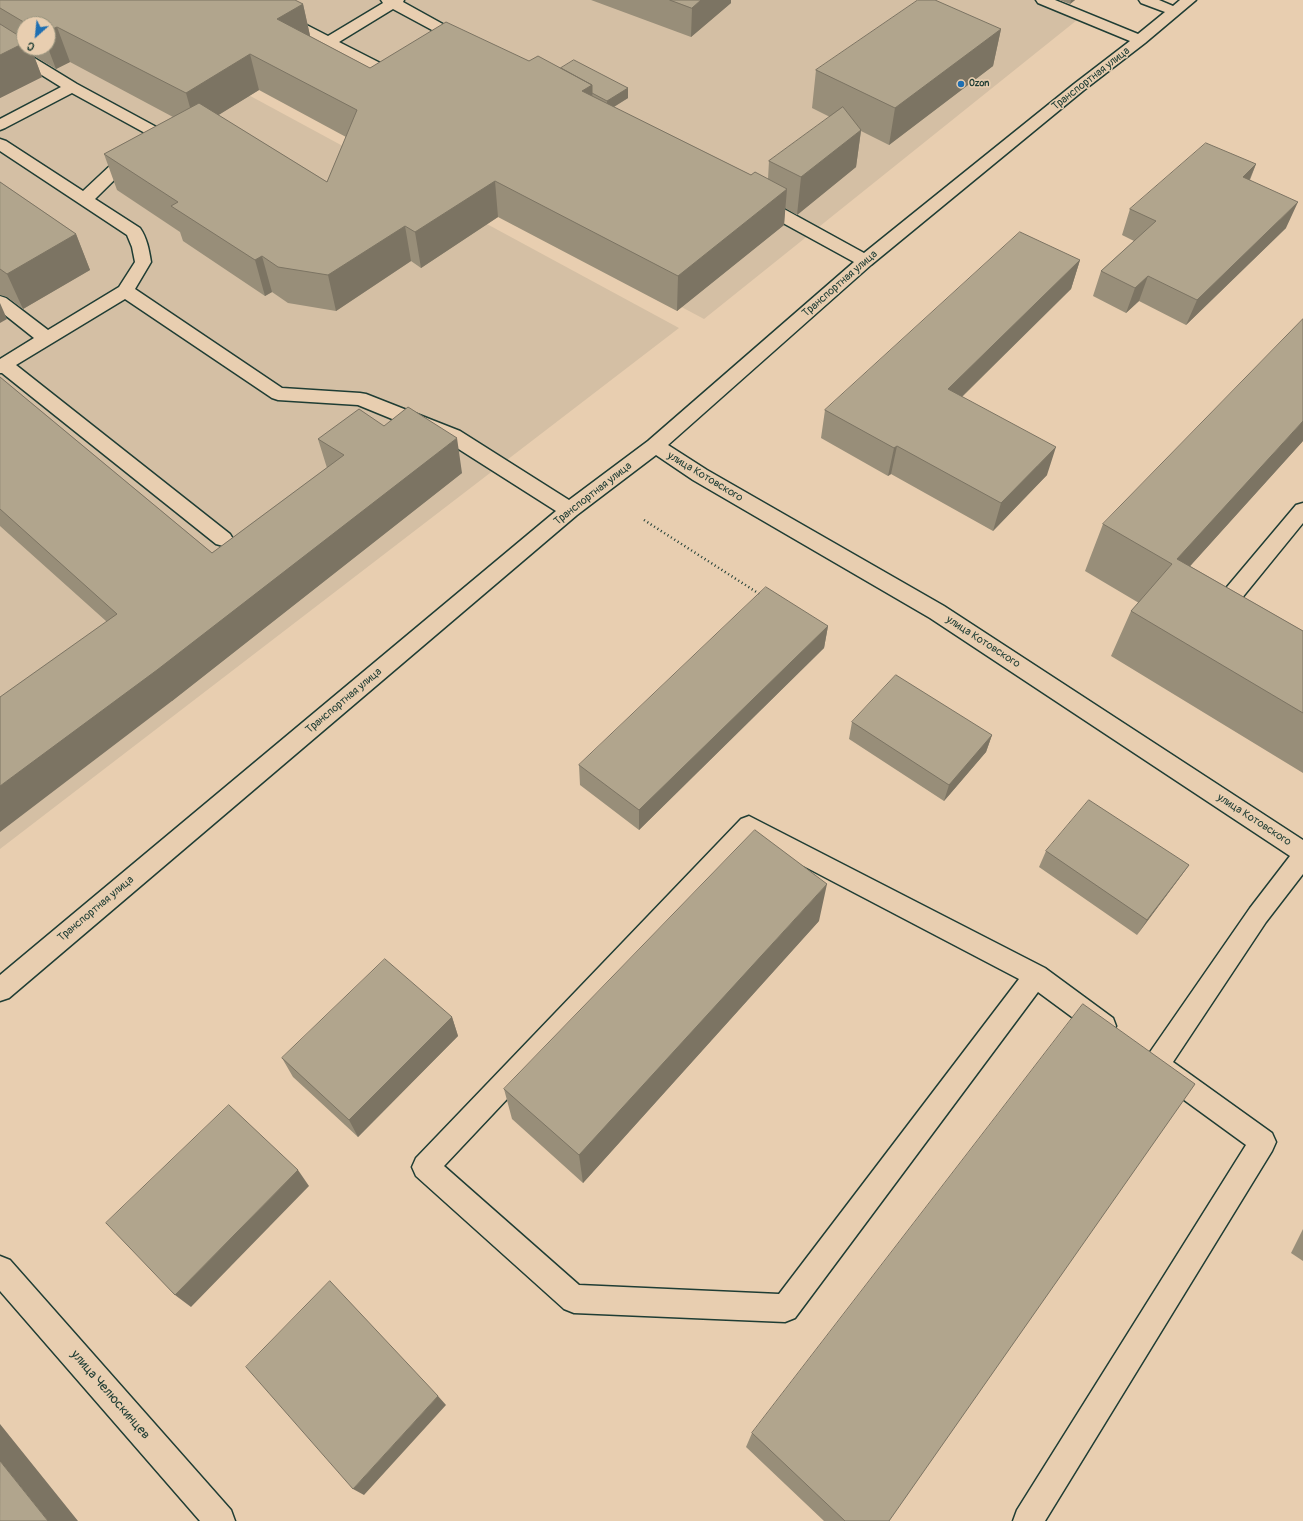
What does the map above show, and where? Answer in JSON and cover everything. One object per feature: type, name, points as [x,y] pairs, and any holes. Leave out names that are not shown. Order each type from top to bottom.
[{"type":"street","points":[[247,0],[385,71]]},
{"type":"street","points":[[1043,0],[1140,40]]},
{"type":"street","points":[[1146,0],[1182,6]]},
{"type":"street","points":[[328,42],[393,1],[477,49]]},
{"type":"street","name":"Транспортная улица","points":[[0,990],[570,510],[655,446],[865,261],[1079,87],[1182,6]]},
{"type":"street","points":[[0,43],[72,87],[154,132],[84,199]]},
{"type":"street","points":[[0,125],[72,87]]},
{"type":"street","points":[[0,144],[134,232],[140,247],[143,262],[125,290],[2,366],[223,538]]},
{"type":"street","points":[[747,197],[865,261]]},
{"type":"street","points":[[125,290],[278,394],[360,399],[453,436],[570,510]]},
{"type":"street","points":[[0,302],[46,338]]},
{"type":"street","name":"улица Котовского","points":[[655,446],[706,479],[937,612],[1303,852]]},
{"type":"street","points":[[1250,622],[1224,606],[1303,510]]},
{"type":"street","points":[[1028,1521],[1263,1142],[1036,976],[750,826],[425,1167],[574,1299],[785,1308],[1036,976]]},
{"type":"street","points":[[1140,1052],[1258,915],[1303,856]]},
{"type":"street","name":"улица Челюскинцев","points":[[0,1270],[220,1521]]},
{"type":"path","points":[[644,520],[763,596]]},
{"type":"shaded area","points":[[0,0],[73,0],[679,328],[0,849]]},
{"type":"shaded area","points":[[106,0],[1042,0],[1082,16],[704,319]]},
{"type":"building","points":[[0,0],[295,0],[303,4],[277,19],[370,68],[446,22],[529,61],[538,56],[592,85],[582,91],[751,175],[755,172],[787,189],[678,276],[495,181],[415,232],[405,226],[328,275],[278,267],[262,256],[255,260],[171,206],[178,202],[104,154],[199,103],[327,182],[357,110],[250,54],[186,93],[56,27],[56,16],[16,16],[16,17],[0,8]]},
{"type":"building","points":[[670,0],[701,0],[692,8]]},
{"type":"building","points":[[918,0],[935,0],[1001,29],[895,108],[816,70]]},
{"type":"building","points":[[0,24],[16,34],[16,47],[0,55]]},
{"type":"building","points":[[574,60],[628,88],[607,101],[592,93],[592,85],[561,68]]},
{"type":"building","points":[[843,107],[861,130],[801,177],[769,161]]},
{"type":"building","points":[[1206,143],[1256,164],[1243,177],[1298,202],[1197,300],[1148,276],[1135,288],[1101,271],[1156,221],[1130,209]]},
{"type":"building","points":[[0,182],[76,234],[7,274],[0,269]]},
{"type":"building","points":[[1020,232],[1080,260],[948,389],[1056,447],[1001,503],[897,446],[894,448],[825,410]]},
{"type":"building","points":[[1303,319],[1303,421],[1177,559],[1303,631],[1303,713],[1131,611],[1172,564],[1103,524]]},
{"type":"building","points":[[0,377],[212,553],[344,455],[318,439],[359,409],[384,426],[408,407],[457,438],[157,670],[0,786],[0,697],[117,614],[0,509]]},
{"type":"building","points":[[766,587],[828,626],[639,810],[579,765]]},
{"type":"building","points":[[896,675],[992,735],[949,785],[852,722]]},
{"type":"building","points":[[1089,800],[1189,865],[1147,920],[1046,851]]},
{"type":"building","points":[[755,830],[827,884],[579,1155],[504,1089]]},
{"type":"building","points":[[385,959],[452,1017],[349,1120],[282,1058]]},
{"type":"building","points":[[1083,1004],[1195,1084],[889,1521],[845,1521],[752,1433]]},
{"type":"building","points":[[229,1105],[298,1170],[175,1295],[106,1223]]},
{"type":"building","points":[[330,1281],[438,1396],[353,1489],[246,1367]]},
{"type":"building","points":[[0,1461],[48,1521],[0,1521]]},
{"type":"place","name":"Ozon","points":[[961,84]]}]
